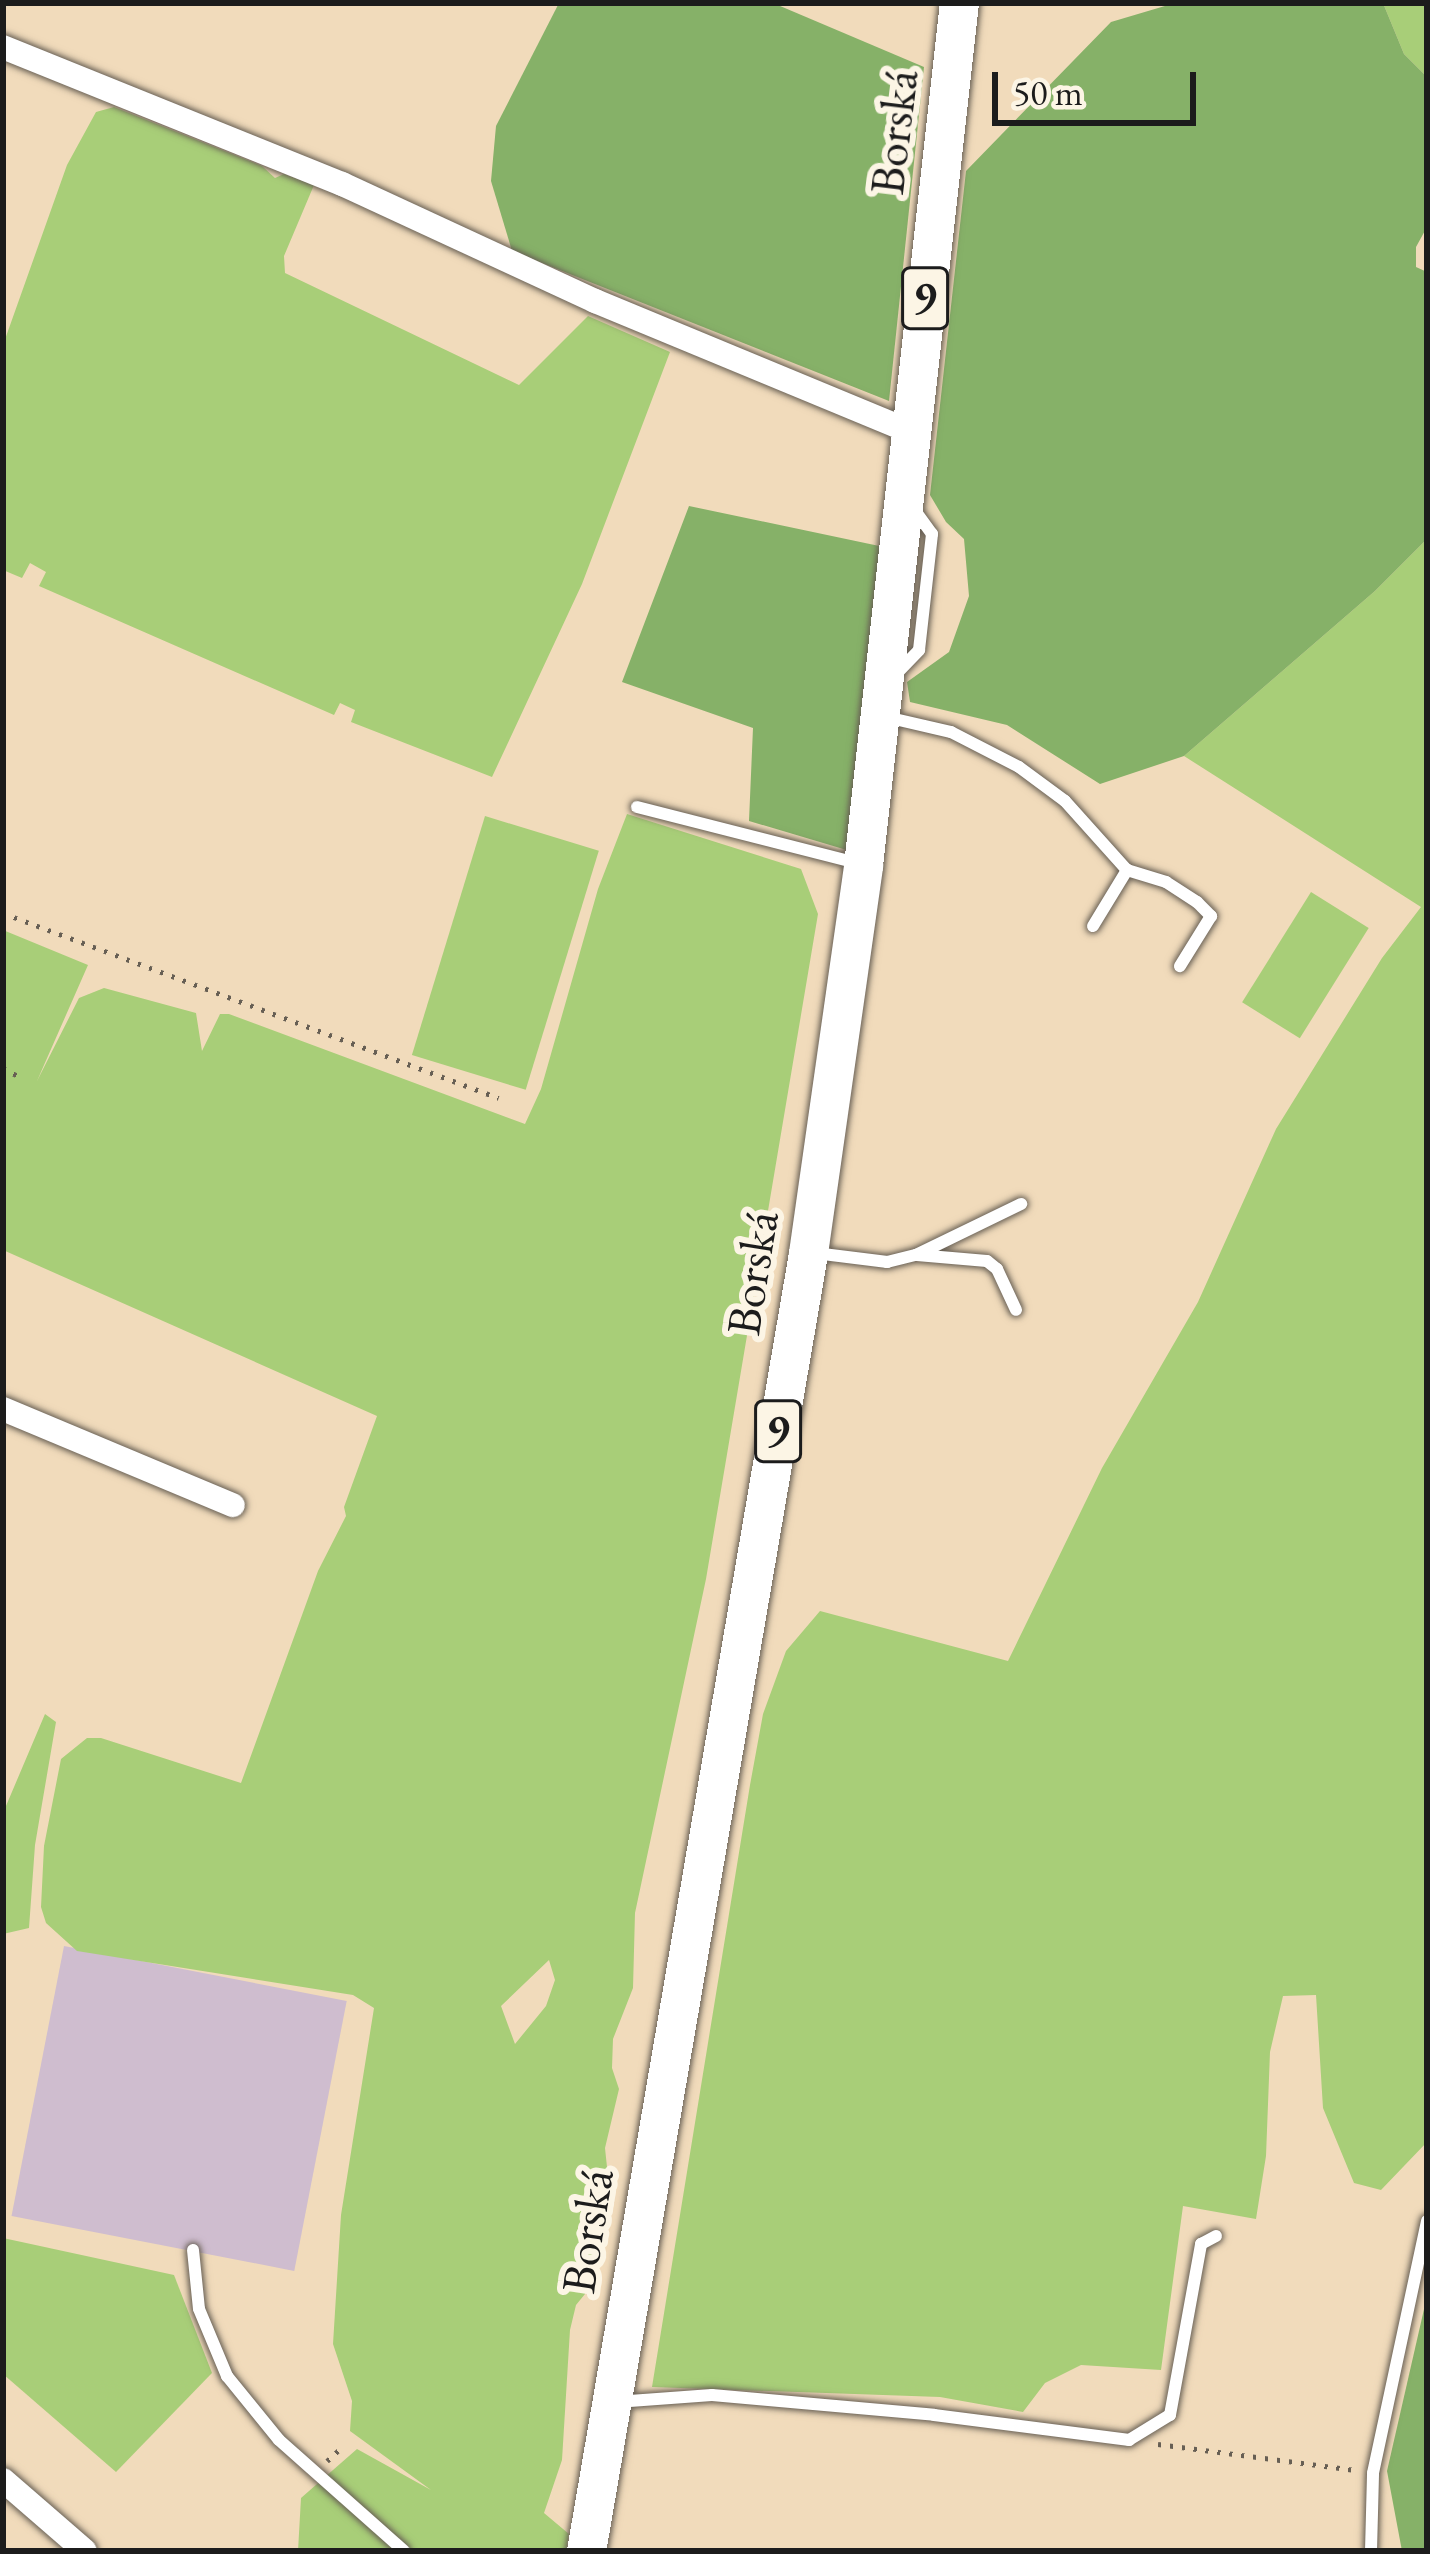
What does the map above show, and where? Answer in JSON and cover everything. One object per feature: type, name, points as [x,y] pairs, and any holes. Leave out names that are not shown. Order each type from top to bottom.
[{"type":"main road","name":"Borská","points":[[586,2551],[808,1253],[882,701],[958,3]]},
{"type":"street","points":[[3,46],[342,184],[595,301],[909,431]]},
{"type":"street","points":[[3,1409],[232,1505]]},
{"type":"street","points":[[3,2480],[86,2551]]},
{"type":"lane","points":[[882,701],[1019,767],[1065,801],[1127,870],[1166,882],[1211,916],[1180,966]]},
{"type":"lane","points":[[637,807],[862,865]]},
{"type":"lane","points":[[1093,926],[1127,870]]},
{"type":"lane","points":[[808,1253],[886,1262],[916,1255],[1021,1204]]},
{"type":"lane","points":[[916,1255],[987,1262],[997,1269],[1016,1310]]},
{"type":"lane","points":[[1371,2551],[1372,2473],[1427,2221]]},
{"type":"lane","points":[[611,2402],[712,2395],[934,2415],[1129,2440],[1170,2415],[1201,2245],[1216,2236]]},
{"type":"lane","points":[[193,2250],[199,2309],[227,2376],[279,2440],[404,2551]]},
{"type":"path","points":[[3,913],[499,1097]]},
{"type":"path","points":[[3,1068],[20,1077]]},
{"type":"path","points":[[1129,2440],[1372,2473]]},
{"type":"shaded area","points":[[64,1946],[347,2001],[294,2271],[12,2216]]},
{"type":"green space","points":[[559,3],[773,3],[924,67],[889,401],[512,251],[491,181],[496,126]]},
{"type":"green space","points":[[1175,3],[1383,3],[1404,54],[1427,77],[1427,227],[1416,247],[1416,267],[1427,272],[1427,539],[1375,591],[1184,756],[1100,784],[1007,725],[910,702],[907,682],[949,652],[969,596],[964,539],[946,522],[930,495],[966,171],[1111,22]]},
{"type":"green space","points":[[1383,3],[1427,3],[1427,77],[1404,54]]},
{"type":"green space","points":[[114,107],[262,166],[275,178],[284,174],[314,185],[284,256],[285,273],[519,385],[588,316],[670,352],[582,584],[492,777],[351,722],[355,710],[340,703],[334,715],[39,586],[46,572],[30,563],[22,578],[3,570],[3,345],[67,165],[96,112]]},
{"type":"green space","points":[[689,506],[884,547],[850,851],[749,821],[753,728],[622,682]]},
{"type":"green space","points":[[1427,539],[1427,2142],[1381,2190],[1354,2183],[1323,2108],[1316,1995],[1283,1996],[1270,2052],[1266,2156],[1256,2219],[1183,2206],[1161,2370],[1081,2365],[1045,2383],[1023,2412],[940,2397],[652,2387],[750,1785],[763,1714],[786,1651],[820,1611],[1008,1661],[1102,1468],[1198,1302],[1276,1129],[1382,958],[1421,907],[1184,756],[1375,591]]},
{"type":"green space","points":[[627,814],[801,869],[818,914],[706,1579],[635,1913],[633,1988],[613,2039],[612,2068],[619,2089],[605,2148],[607,2167],[585,2294],[576,2305],[570,2330],[562,2460],[544,2513],[569,2534],[566,2551],[298,2551],[301,2498],[357,2449],[431,2490],[350,2431],[352,2401],[333,2344],[341,2215],[374,2008],[353,1995],[77,1951],[46,1923],[41,1907],[44,1846],[61,1759],[87,1738],[101,1738],[241,1783],[318,1571],[346,1516],[344,1507],[377,1416],[3,1250],[3,930],[88,965],[37,1081],[79,998],[104,988],[196,1013],[202,1051],[220,1014],[229,1014],[525,1124],[541,1089],[598,889]],"holes":[[[549,1960],[555,1980],[546,2006],[515,2044],[501,2006]]]},
{"type":"green space","points":[[485,816],[599,851],[526,1090],[412,1055]]},
{"type":"green space","points":[[1311,892],[1369,928],[1300,1038],[1242,1002]]},
{"type":"green space","points":[[45,1714],[56,1722],[35,1845],[29,1928],[3,1934],[3,1813]]},
{"type":"green space","points":[[3,2238],[174,2275],[212,2373],[116,2472],[3,2374]]},
{"type":"green space","points":[[1427,2296],[1427,2551],[1402,2551],[1387,2471]]}]
